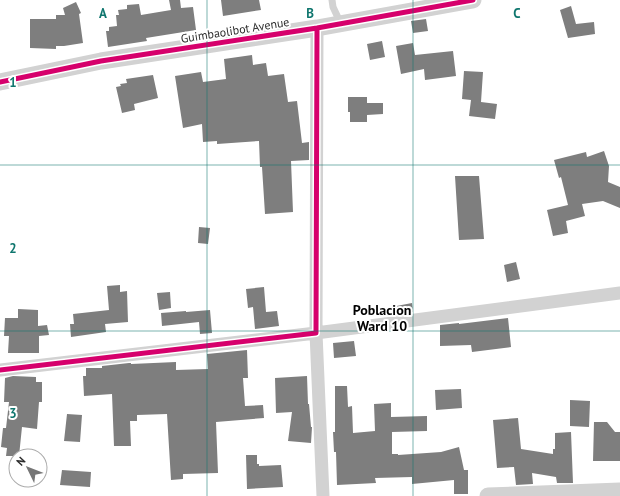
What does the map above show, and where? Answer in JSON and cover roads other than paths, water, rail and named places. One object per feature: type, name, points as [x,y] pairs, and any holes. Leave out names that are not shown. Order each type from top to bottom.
[{"type":"street","name":"Guimbaolibot Avenue","points":[[0,82],[100,61],[342,24],[431,4],[473,0]]},
{"type":"street","points":[[317,28],[316,333],[323,496]]},
{"type":"street","points":[[0,370],[316,333],[620,293]]},
{"type":"street","points":[[488,496],[620,491]]},
{"type":"lane","points":[[332,0],[333,7],[342,24]]},
{"type":"district","name":"Poblacion Ward 10","points":[[382,318]]}]
